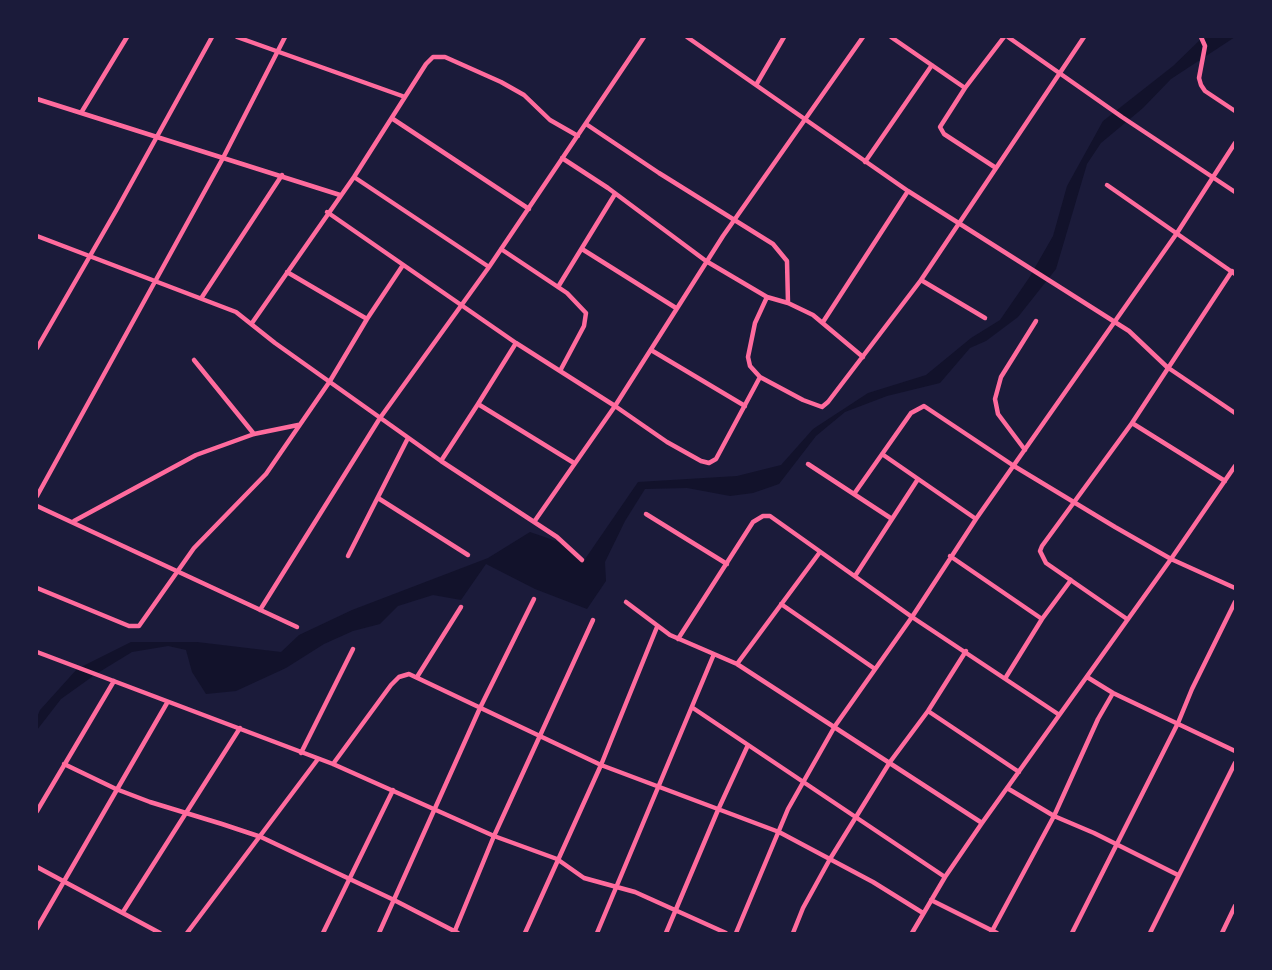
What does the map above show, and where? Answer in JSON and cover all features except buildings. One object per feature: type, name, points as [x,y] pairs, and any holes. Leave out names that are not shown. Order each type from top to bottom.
[{"type":"street","points":[[81,113],[127,37]]},
{"type":"street","points":[[37,348],[212,37]]},
{"type":"street","points":[[237,37],[405,97]]},
{"type":"street","points":[[37,496],[223,158],[285,37]]},
{"type":"street","points":[[260,610],[380,418],[489,267],[644,37]]},
{"type":"street","points":[[687,37],[959,225],[1115,322],[1135,336],[1167,367],[1235,413]]},
{"type":"street","points":[[756,85],[784,37]]},
{"type":"street","points":[[534,522],[615,406],[706,261],[863,37]]},
{"type":"street","points":[[891,37],[965,88]]},
{"type":"street","points":[[996,168],[940,130],[940,123],[1006,37],[1235,192]]},
{"type":"street","points":[[767,297],[758,315],[748,356],[750,366],[760,377],[822,407],[921,280],[1084,37]]},
{"type":"street","points":[[1202,37],[1205,46],[1199,78],[1201,85],[1235,111]]},
{"type":"street","points":[[252,323],[354,177],[429,60],[436,56],[445,57],[516,90],[550,120],[578,136]]},
{"type":"street","points":[[865,162],[932,65]]},
{"type":"street","points":[[37,99],[340,195]]},
{"type":"street","points":[[393,119],[528,209]]},
{"type":"street","points":[[586,124],[773,244],[785,256],[788,303]]},
{"type":"street","points":[[736,933],[802,782],[835,726],[912,617],[950,556],[1177,233],[1235,143]]},
{"type":"street","points":[[562,158],[706,261],[767,297],[788,303],[823,322],[863,357]]},
{"type":"street","points":[[202,298],[282,175]]},
{"type":"street","points":[[354,177],[489,267]]},
{"type":"street","points":[[1107,185],[1233,273],[1167,367],[1132,423],[1045,540],[1040,551],[1046,563],[1127,620]]},
{"type":"street","points":[[823,322],[908,191]]},
{"type":"street","points":[[558,287],[615,194]]},
{"type":"street","points":[[327,212],[516,344],[688,455],[709,463],[716,459],[760,377]]},
{"type":"street","points":[[37,236],[236,312],[408,438],[557,537],[582,559]]},
{"type":"street","points":[[582,248],[677,308]]},
{"type":"street","points":[[501,249],[573,298],[586,313],[584,326],[560,371]]},
{"type":"street","points":[[37,588],[136,627],[141,623],[176,571],[219,522],[259,483],[330,381],[403,265]]},
{"type":"street","points":[[287,272],[367,319]]},
{"type":"street","points":[[921,280],[985,318]]},
{"type":"street","points":[[1025,450],[998,414],[995,399],[1001,377],[1036,321]]},
{"type":"street","points":[[441,461],[516,344]]},
{"type":"street","points":[[651,350],[745,406]]},
{"type":"street","points":[[194,360],[254,434]]},
{"type":"street","points":[[478,404],[574,463]]},
{"type":"street","points":[[854,494],[911,413],[924,406],[1014,466],[1171,559],[1235,588]]},
{"type":"street","points":[[1132,423],[1225,481]]},
{"type":"street","points":[[73,522],[196,455],[254,434],[298,425]]},
{"type":"street","points":[[348,556],[408,438]]},
{"type":"street","points":[[882,454],[976,519]]},
{"type":"street","points":[[808,464],[892,519]]},
{"type":"street","points":[[912,933],[945,877],[982,823],[1235,466]]},
{"type":"street","points":[[855,576],[918,479]]},
{"type":"street","points":[[378,498],[468,555]]},
{"type":"street","points":[[37,506],[297,627]]},
{"type":"street","points":[[646,514],[727,564]]},
{"type":"street","points":[[678,639],[753,522],[763,516],[777,519],[912,617],[967,651],[1058,714]]},
{"type":"street","points":[[737,664],[820,552]]},
{"type":"street","points":[[950,556],[1042,619]]},
{"type":"street","points":[[1006,677],[1042,619],[1071,580]]},
{"type":"street","points":[[379,933],[480,708],[534,598]]},
{"type":"street","points":[[626,602],[657,627],[678,639],[737,664],[982,823]]},
{"type":"street","points":[[1072,933],[1235,603]]},
{"type":"street","points":[[781,604],[875,669]]},
{"type":"street","points":[[417,677],[461,607]]},
{"type":"street","points":[[64,764],[117,789],[261,837],[394,900],[456,933],[494,836],[593,620]]},
{"type":"street","points":[[525,933],[601,765],[657,627]]},
{"type":"street","points":[[301,753],[353,649]]},
{"type":"street","points":[[793,933],[803,908],[830,859],[890,762],[928,711],[967,651]]},
{"type":"street","points":[[37,652],[333,764],[494,836],[557,859],[584,878],[619,886],[726,933]]},
{"type":"street","points":[[597,933],[715,654]]},
{"type":"street","points":[[333,764],[391,685],[404,675],[417,677],[601,765],[779,832],[923,913]]},
{"type":"street","points":[[1087,677],[1112,693],[1235,751]]},
{"type":"street","points":[[37,811],[114,681]]},
{"type":"street","points":[[931,900],[993,933],[1054,816],[1112,693]]},
{"type":"street","points":[[37,928],[167,703]]},
{"type":"street","points":[[693,708],[945,877]]},
{"type":"street","points":[[928,711],[1019,772]]},
{"type":"street","points":[[123,912],[240,727]]},
{"type":"street","points":[[666,933],[748,745]]},
{"type":"street","points":[[187,933],[318,759]]},
{"type":"street","points":[[1150,933],[1235,763]]},
{"type":"street","points":[[1007,788],[1054,816],[1178,875]]},
{"type":"street","points":[[323,933],[393,790]]},
{"type":"street","points":[[37,867],[160,933]]},
{"type":"street","points":[[1222,933],[1235,906]]},
{"type":"shaded area","points":[[1203,37],[1235,37],[1171,79],[1143,108],[1101,143],[1087,164],[1056,269],[1018,317],[986,341],[970,348],[940,383],[887,396],[845,412],[816,436],[779,484],[753,493],[730,496],[687,488],[645,489],[625,521],[605,562],[606,581],[587,609],[535,589],[486,564],[461,600],[433,595],[398,606],[380,624],[353,631],[324,644],[286,668],[236,691],[206,694],[192,672],[186,650],[168,646],[132,652],[61,699],[37,730],[40,710],[77,669],[131,642],[197,642],[281,652],[299,635],[352,610],[488,558],[530,532],[559,542],[583,562],[638,482],[737,476],[781,465],[813,429],[868,393],[926,375],[971,338],[1000,320],[1029,278],[1053,236],[1067,186],[1103,121],[1173,66]]}]
